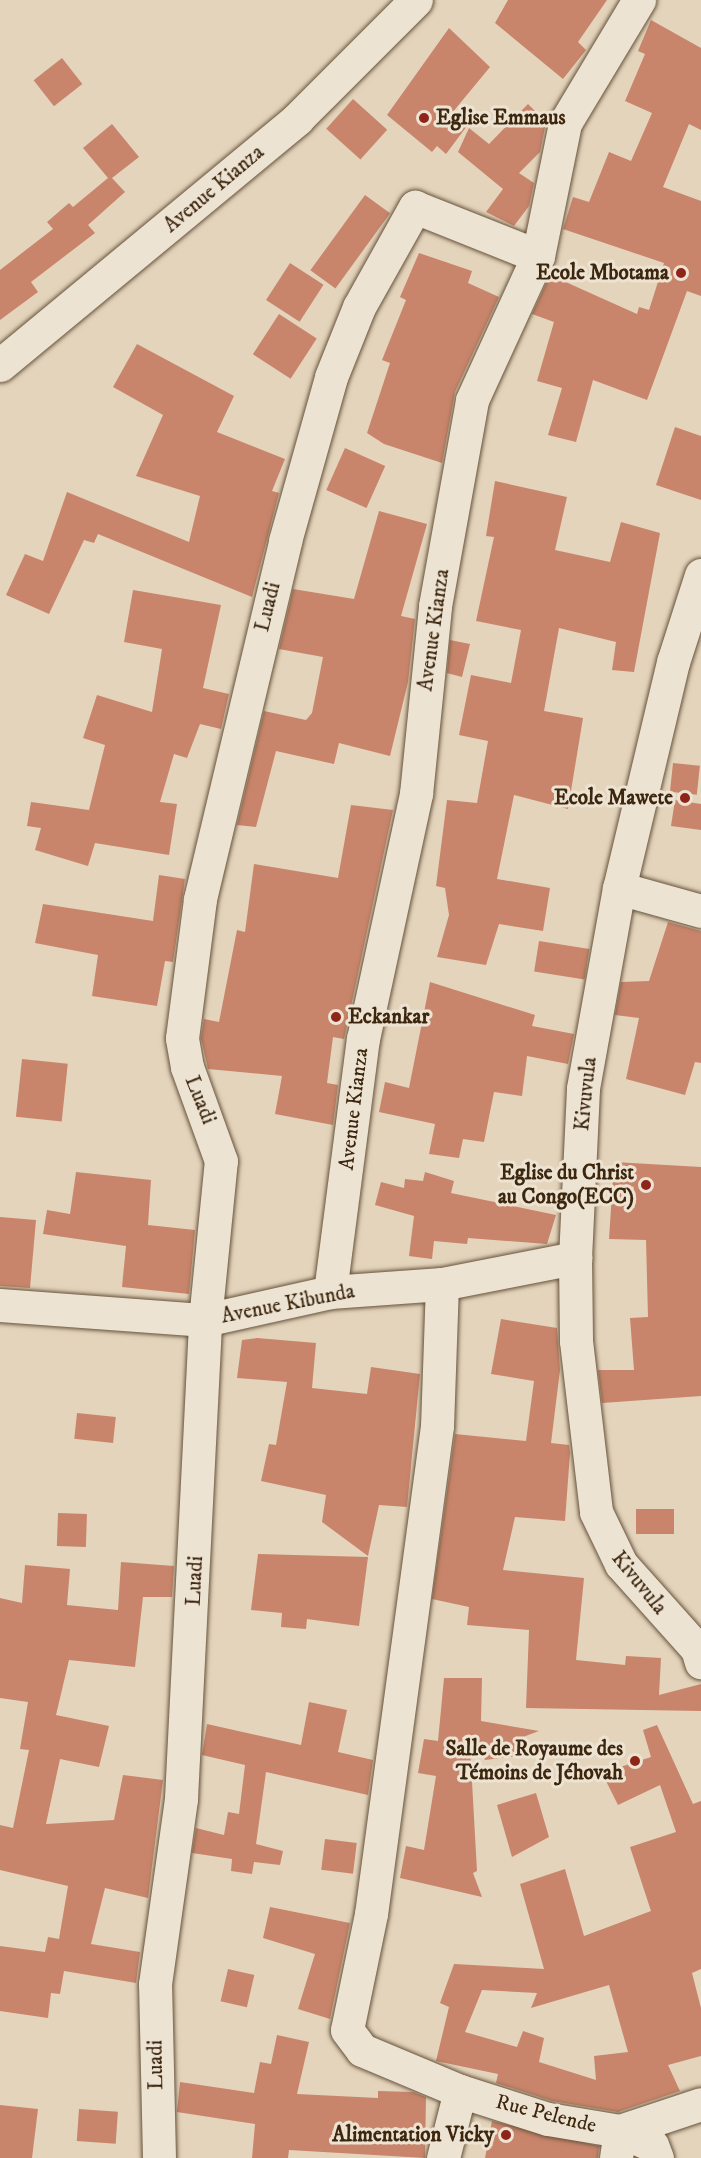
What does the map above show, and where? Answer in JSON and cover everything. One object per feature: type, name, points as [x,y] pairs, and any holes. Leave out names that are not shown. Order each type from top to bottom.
[{"type":"street","name":"Avenue Kianza","points":[[0,365],[297,119],[416,0]]},
{"type":"street","name":"Avenue Kianza","points":[[330,1292],[363,1039],[416,794],[435,606],[472,400],[538,256],[565,123],[639,0]]},
{"type":"street","name":"Luadi","points":[[159,2158],[155,1984],[181,1798],[205,1320],[221,1161],[187,1067],[182,1038],[200,899],[282,552],[331,377],[358,307],[415,207],[538,256]]},
{"type":"street","name":"Kivuvula","points":[[700,1653],[621,1564],[601,1529],[576,1341],[575,1258],[583,1089],[619,888],[673,662],[701,575]]},
{"type":"street","points":[[619,888],[701,911]]},
{"type":"street","name":"Avenue Kibunda","points":[[0,1305],[205,1320],[330,1292],[442,1284],[575,1258]]},
{"type":"street","name":"Rue Pelende","points":[[442,1284],[434,1450],[371,1914],[347,2030],[362,2050],[460,2091],[618,2145],[701,2104]]},
{"type":"street","points":[[442,2158],[460,2091]]},
{"type":"street","points":[[618,2145],[652,2145],[657,2158]]},
{"type":"building","points":[[508,0],[607,0],[578,42],[586,50],[563,79],[495,23]]},
{"type":"building","points":[[651,20],[701,48],[701,130],[689,124],[663,187],[701,201],[701,296],[687,291],[647,400],[593,380],[576,442],[548,435],[562,388],[537,381],[554,322],[532,314],[550,275],[637,314],[639,307],[649,310],[664,263],[563,229],[573,197],[589,202],[609,152],[631,161],[652,113],[625,101],[645,54],[638,51]]},
{"type":"building","points":[[449,28],[490,67],[452,113],[467,126],[446,154],[437,146],[432,152],[387,115]]},
{"type":"building","points":[[62,58],[82,84],[54,106],[34,80]]},
{"type":"building","points":[[353,99],[387,130],[360,160],[326,129]]},
{"type":"building","points":[[528,104],[546,122],[540,152],[519,173],[534,183],[529,206],[514,226],[486,212],[503,189],[458,152],[469,128],[489,144]]},
{"type":"building","points":[[112,124],[139,157],[112,178],[125,192],[88,225],[95,233],[31,282],[38,292],[0,320],[0,270],[53,229],[47,222],[69,203],[73,207],[108,178],[83,148]]},
{"type":"building","points":[[365,195],[390,213],[335,288],[310,270]]},
{"type":"building","points":[[419,253],[472,271],[468,283],[499,297],[455,392],[442,463],[384,444],[367,433],[390,363],[382,360],[406,300],[400,297]]},
{"type":"building","points":[[290,263],[324,285],[300,322],[266,300]]},
{"type":"building","points":[[279,314],[317,339],[291,379],[253,354]]},
{"type":"building","points":[[137,344],[234,396],[217,432],[285,459],[272,491],[279,493],[252,597],[98,534],[94,543],[84,540],[49,614],[6,595],[25,554],[43,561],[67,492],[189,542],[200,496],[136,476],[163,415],[113,387]]},
{"type":"building","points":[[675,427],[701,436],[701,500],[656,485]]},
{"type":"building","points":[[345,448],[385,466],[366,508],[326,490]]},
{"type":"building","points":[[495,481],[567,497],[555,550],[610,562],[621,522],[660,533],[634,672],[612,670],[616,642],[559,628],[544,711],[583,718],[568,809],[514,795],[497,879],[550,888],[543,931],[499,924],[486,965],[437,957],[449,915],[445,888],[436,886],[447,800],[477,803],[488,741],[459,735],[471,675],[511,683],[521,630],[476,621],[494,537],[486,536]]},
{"type":"building","points":[[379,511],[427,524],[401,616],[415,619],[408,682],[390,756],[339,743],[334,764],[276,751],[256,827],[237,825],[264,711],[306,720],[312,713],[323,657],[279,649],[293,589],[354,599]]},
{"type":"building","points":[[133,590],[221,605],[203,688],[229,694],[221,729],[200,724],[187,758],[174,754],[160,802],[177,804],[169,855],[95,843],[88,866],[35,850],[41,828],[27,826],[31,802],[89,810],[105,745],[83,738],[97,695],[152,712],[162,649],[124,642]]},
{"type":"building","points":[[450,640],[470,644],[462,677],[447,673]]},
{"type":"building","points":[[673,763],[700,766],[697,795],[670,792]]},
{"type":"building","points":[[675,800],[701,804],[701,830],[671,826]]},
{"type":"building","points":[[351,805],[393,810],[344,1039],[333,1037],[327,1083],[338,1085],[333,1125],[275,1114],[282,1076],[208,1069],[201,1038],[204,1019],[219,1022],[237,930],[245,932],[254,864],[338,878]]},
{"type":"building","points":[[159,875],[185,879],[173,962],[165,961],[157,1006],[92,996],[98,955],[35,943],[43,904],[153,921]]},
{"type":"building","points":[[668,922],[701,931],[701,1063],[695,1062],[685,1095],[626,1079],[639,1018],[615,1015],[621,982],[649,981]]},
{"type":"building","points":[[539,941],[589,949],[585,980],[534,972]]},
{"type":"building","points":[[430,982],[535,1015],[532,1026],[574,1034],[568,1064],[527,1056],[522,1096],[494,1092],[484,1142],[463,1139],[459,1158],[429,1154],[435,1124],[379,1112],[385,1082],[409,1088]]},
{"type":"building","points":[[22,1059],[68,1064],[62,1121],[16,1117]]},
{"type":"building","points":[[614,1162],[701,1167],[701,1396],[602,1403],[598,1370],[634,1370],[630,1318],[648,1317],[646,1240],[609,1239]]},
{"type":"building","points":[[76,1172],[151,1180],[148,1225],[195,1230],[189,1294],[122,1287],[126,1246],[43,1234],[47,1210],[70,1214]]},
{"type":"building","points":[[425,1172],[454,1181],[451,1193],[556,1215],[547,1244],[468,1238],[467,1244],[434,1241],[432,1259],[409,1256],[414,1216],[375,1205],[381,1182],[404,1188],[405,1179],[423,1181]]},
{"type":"building","points":[[0,1217],[36,1220],[30,1288],[0,1286]]},
{"type":"building","points":[[501,1319],[557,1328],[560,1370],[551,1443],[569,1445],[570,1453],[565,1521],[515,1517],[503,1570],[584,1578],[576,1660],[625,1665],[626,1656],[661,1658],[659,1695],[701,1684],[701,1711],[526,1708],[529,1630],[467,1625],[469,1607],[432,1599],[455,1434],[526,1441],[534,1381],[491,1374]]},
{"type":"building","points":[[257,1338],[316,1343],[312,1388],[367,1394],[371,1367],[420,1374],[407,1507],[379,1505],[368,1556],[322,1522],[326,1495],[261,1481],[269,1444],[276,1445],[287,1382],[237,1378],[242,1340]]},
{"type":"building","points":[[77,1413],[116,1417],[113,1443],[74,1439]]},
{"type":"building","points":[[636,1509],[674,1509],[674,1534],[636,1534]]},
{"type":"building","points":[[58,1513],[87,1514],[86,1547],[57,1546]]},
{"type":"building","points":[[258,1554],[368,1557],[359,1626],[307,1619],[306,1629],[281,1627],[282,1613],[251,1610]]},
{"type":"building","points":[[121,1562],[174,1566],[172,1597],[143,1597],[135,1667],[69,1660],[56,1715],[109,1726],[99,1767],[60,1759],[46,1824],[114,1820],[123,1775],[163,1780],[148,1898],[105,1888],[91,1944],[140,1952],[136,1983],[64,1971],[60,1994],[51,1993],[48,2018],[0,2011],[0,1946],[45,1952],[48,1937],[59,1939],[68,1886],[0,1870],[0,1825],[13,1828],[29,1750],[20,1749],[28,1702],[0,1698],[0,1598],[22,1603],[25,1565],[70,1569],[67,1605],[118,1610]]},
{"type":"building","points":[[444,1678],[482,1678],[481,1721],[539,1731],[523,1737],[525,1755],[485,1760],[480,1744],[470,1746],[477,1871],[473,1873],[482,1897],[400,1878],[406,1846],[424,1850],[436,1776],[418,1773],[424,1739],[438,1741]]},
{"type":"building","points":[[309,1702],[347,1710],[338,1752],[373,1760],[368,1795],[266,1772],[256,1844],[283,1851],[280,1865],[254,1862],[252,1874],[231,1871],[232,1859],[192,1853],[196,1828],[224,1835],[228,1812],[239,1814],[245,1765],[202,1755],[207,1724],[301,1745]]},
{"type":"building","points":[[657,1725],[693,1804],[701,1801],[701,1969],[692,1973],[701,2008],[701,2056],[668,2065],[680,2091],[618,2112],[552,2101],[496,2083],[498,2074],[436,2061],[449,2007],[440,2003],[454,1964],[544,1969],[520,1884],[565,1869],[584,1936],[651,1911],[630,1847],[676,1832],[660,1785],[618,1805],[602,1773],[651,1757],[643,1730]],"holes":[[[609,1985],[628,2052],[594,2056],[596,2080],[539,2062],[544,2038],[523,2031],[517,2047],[465,2032],[482,1990],[537,1993],[531,2008]]]},
{"type":"building","points":[[536,1793],[549,1837],[512,1857],[497,1805]]},
{"type":"building","points":[[325,1839],[357,1843],[353,1874],[321,1870]]},
{"type":"building","points":[[270,1907],[350,1923],[330,2019],[298,2009],[315,1954],[263,1938]]},
{"type":"building","points":[[228,1969],[254,1975],[247,2007],[221,2001]]},
{"type":"building","points":[[277,2035],[309,2042],[297,2094],[378,2098],[378,2091],[413,2092],[426,2097],[425,2158],[289,2150],[288,2158],[252,2158],[255,2124],[177,2112],[180,2082],[254,2093],[260,2062],[271,2064]]},
{"type":"building","points":[[0,2105],[38,2109],[32,2158],[0,2158]]},
{"type":"building","points":[[79,2109],[118,2112],[116,2144],[77,2141]]},
{"type":"building","points":[[492,2121],[599,2146],[598,2158],[485,2158]]},
{"type":"place","name":"Eglise Emmaus","points":[[424,118]]},
{"type":"place","name":"Ecole Mbotama","points":[[681,273]]},
{"type":"place","name":"Ecole Mawete","points":[[685,798]]},
{"type":"place","name":"Eckankar","points":[[336,1017]]},
{"type":"place","name":"Eglise du Christ au Congo(ECC)","points":[[646,1185]]},
{"type":"place","name":"Salle de Royaume des Témoins de Jéhovah","points":[[635,1761]]},
{"type":"place","name":"Alimentation Vicky","points":[[506,2135]]}]
